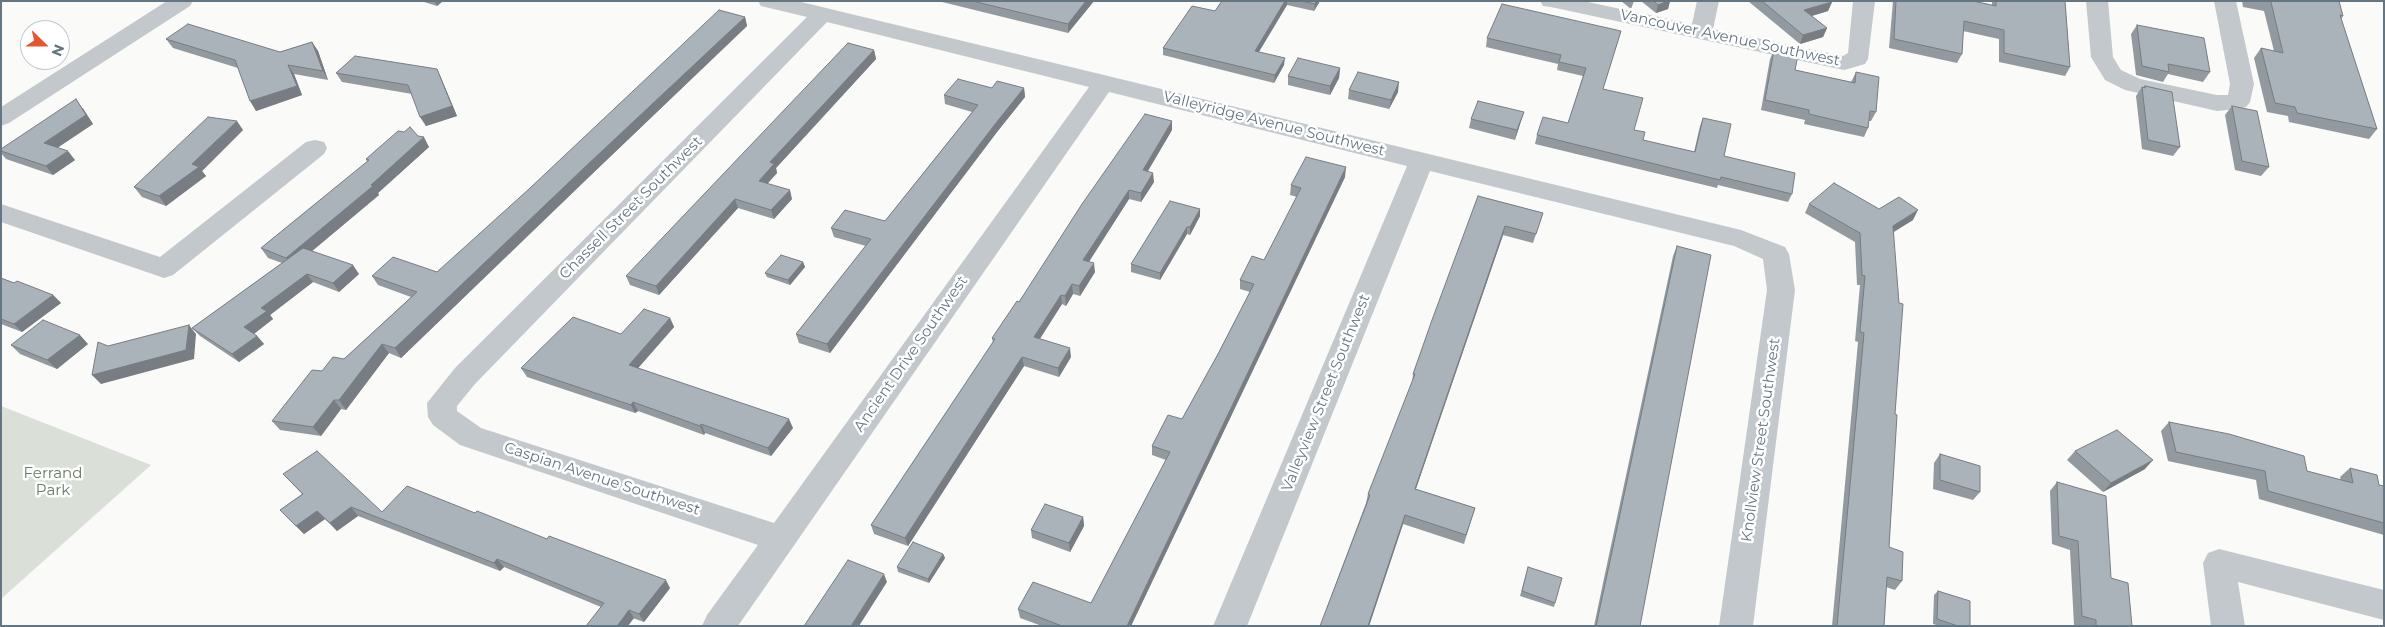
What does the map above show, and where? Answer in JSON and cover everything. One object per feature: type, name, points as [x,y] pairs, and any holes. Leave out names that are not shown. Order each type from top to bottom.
[{"type":"street","points":[[1,118],[182,1]]},
{"type":"street","name":"Valleyridge Avenue Southwest","points":[[769,1],[1741,238],[1776,254]]},
{"type":"street","name":"Vancouver Avenue Southwest","points":[[1551,1],[1844,63],[1856,59],[1859,53],[1864,1]]},
{"type":"street","points":[[1701,33],[1708,1]]},
{"type":"street","points":[[2098,1],[2102,57],[2113,75],[2133,85],[2217,103],[2238,102],[2242,84],[2225,1]]},
{"type":"street","name":"Chassell Street Southwest","points":[[442,403],[465,376],[822,14]]},
{"type":"street","name":"Ancient Drive Southwest","points":[[718,626],[1104,82]]},
{"type":"street","points":[[1,213],[164,268],[315,148]]},
{"type":"street","name":"Valleyview Street Southwest","points":[[1230,626],[1422,160]]},
{"type":"street","name":"Knollview Street Southwest","points":[[1736,626],[1781,290],[1776,254]]},
{"type":"street","name":"Caspian Avenue Southwest","points":[[442,403],[443,417],[471,437],[779,538]]},
{"type":"street","points":[[2228,626],[2219,563],[2312,585],[2384,605]]},
{"type":"green space","name":"Ferrand Park","points":[[1,406],[151,465],[1,599]]},
{"type":"building","points":[[972,1],[1086,1],[1068,24]]},
{"type":"building","points":[[1222,1],[1285,1],[1255,51],[1285,58],[1275,75],[1163,48],[1192,6],[1215,11]]},
{"type":"building","points":[[1302,1],[1316,1],[1315,4]]},
{"type":"building","points":[[1654,1],[1668,1],[1658,5]]},
{"type":"building","points":[[1762,1],[1831,1],[1804,10],[1827,28],[1803,35]]},
{"type":"building","points":[[1896,1],[1973,1],[1996,6],[1996,1],[2065,1],[2070,67],[2004,53],[2004,30],[1964,21],[1962,54],[1894,39]]},
{"type":"building","points":[[2268,1],[2339,1],[2343,16],[2340,15],[2377,129],[2297,113],[2295,107],[2275,103],[2261,48],[2283,53],[2271,2]]},
{"type":"building","points":[[1502,4],[1621,31],[1603,89],[1643,98],[1634,130],[1645,132],[1643,140],[1695,152],[1703,118],[1731,124],[1724,156],[1795,173],[1792,194],[1721,177],[1720,180],[1537,135],[1543,117],[1568,123],[1586,68],[1559,62],[1561,55],[1487,38]]},
{"type":"building","points":[[719,10],[745,17],[395,348],[382,344],[339,400],[334,400],[313,427],[272,421],[312,370],[322,371],[333,357],[344,359],[417,292],[372,276],[393,257],[437,272],[529,189]]},
{"type":"building","points":[[188,24],[280,52],[312,42],[323,71],[288,65],[297,86],[250,101],[235,60],[166,39]]},
{"type":"building","points":[[2137,25],[2204,38],[2210,72],[2168,64],[2169,72],[2142,66]]},
{"type":"building","points":[[848,43],[874,50],[770,162],[774,164],[759,181],[790,190],[771,210],[735,199],[656,286],[626,276]]},
{"type":"building","points":[[1774,50],[1798,55],[1795,70],[1855,83],[1856,72],[1879,77],[1876,112],[1870,111],[1868,128],[1809,114],[1809,110],[1765,100]]},
{"type":"building","points":[[355,56],[437,69],[452,106],[420,117],[408,85],[336,73]]},
{"type":"building","points":[[1298,58],[1340,68],[1330,86],[1288,76]]},
{"type":"building","points":[[1358,72],[1399,82],[1391,100],[1349,90]]},
{"type":"building","points":[[958,79],[992,88],[997,81],[1024,88],[827,344],[796,334],[871,239],[831,228],[845,210],[885,221],[978,105],[944,95]]},
{"type":"building","points":[[2145,86],[2172,92],[2180,147],[2148,140],[2142,87],[2145,88]]},
{"type":"building","points":[[76,99],[86,115],[44,143],[68,151],[46,166],[1,151],[1,149]]},
{"type":"building","points":[[1478,101],[1524,112],[1517,130],[1471,119]]},
{"type":"building","points":[[2232,106],[2257,111],[2269,167],[2242,161]]},
{"type":"building","points":[[1145,114],[1172,121],[1143,170],[1153,173],[1141,193],[1129,190],[1083,260],[1094,263],[1079,286],[1072,284],[1065,296],[1061,295],[1034,337],[1070,348],[1058,368],[1022,357],[905,538],[871,525],[995,339],[992,338],[1017,301],[1019,302],[1082,204]]},
{"type":"building","points":[[208,117],[237,121],[192,164],[199,167],[159,196],[134,187]]},
{"type":"building","points":[[410,127],[418,136],[424,137],[371,185],[373,186],[286,258],[261,248],[369,160],[366,159],[398,131],[404,132]]},
{"type":"building","points":[[1306,157],[1346,167],[1127,626],[1062,626],[1018,609],[1033,582],[1091,603],[1170,452],[1152,446],[1168,415],[1182,419],[1218,354],[1254,284],[1240,280],[1252,256],[1264,260],[1301,188],[1291,185]]},
{"type":"building","points":[[1834,183],[1879,209],[1899,197],[1918,210],[1893,226],[1899,303],[1903,304],[1895,414],[1897,415],[1889,547],[1903,552],[1902,581],[1887,577],[1884,626],[1837,626],[1864,333],[1860,332],[1865,276],[1862,275],[1860,233],[1809,204]]},
{"type":"building","points":[[1478,196],[1543,213],[1536,234],[1505,226],[1415,489],[1475,508],[1466,535],[1405,515],[1368,626],[1320,626],[1370,495],[1368,494],[1415,374],[1413,374]]},
{"type":"building","points":[[1170,201],[1200,209],[1160,273],[1131,264]]},
{"type":"building","points":[[1677,246],[1711,255],[1640,626],[1596,626],[1607,575]]},
{"type":"building","points":[[303,248],[353,265],[333,283],[307,274],[261,308],[267,311],[244,327],[257,336],[232,354],[192,328]]},
{"type":"building","points":[[781,255],[803,262],[788,280],[765,273]]},
{"type":"building","points":[[1,278],[14,283],[17,281],[53,295],[14,324],[1,319]]},
{"type":"building","points":[[644,309],[670,318],[629,365],[789,419],[768,448],[701,424],[700,426],[633,402],[631,405],[521,368],[573,317],[621,334]]},
{"type":"building","points":[[43,320],[80,335],[47,360],[11,345]]},
{"type":"building","points":[[189,325],[186,350],[92,375],[98,342],[108,346]]},
{"type":"building","points":[[2169,422],[2229,434],[2304,456],[2307,471],[2353,483],[2350,468],[2377,475],[2379,485],[2384,486],[2384,523],[2268,491],[2265,471],[2176,452]]},
{"type":"building","points":[[2117,430],[2153,460],[2111,483],[2075,451]]},
{"type":"building","points":[[317,451],[382,512],[407,486],[475,513],[477,511],[547,539],[549,536],[666,580],[639,614],[629,610],[617,626],[586,626],[604,603],[497,559],[494,563],[351,507],[330,523],[317,511],[296,526],[280,510],[303,494],[283,474]]},
{"type":"building","points":[[1940,454],[1980,466],[1980,492],[1940,480]]},
{"type":"building","points":[[2057,482],[2106,496],[2111,578],[2128,583],[2132,626],[2096,626],[2096,620],[2082,616],[2078,541],[2059,536]]},
{"type":"building","points":[[1045,504],[1083,517],[1069,543],[1031,530]]},
{"type":"building","points":[[913,542],[943,554],[928,579],[897,567]]},
{"type":"building","points":[[848,560],[884,574],[851,626],[804,626]]},
{"type":"building","points":[[1528,567],[1562,578],[1555,603],[1522,591]]},
{"type":"building","points":[[1938,591],[1970,601],[1970,626],[1958,626],[1937,619]]}]
